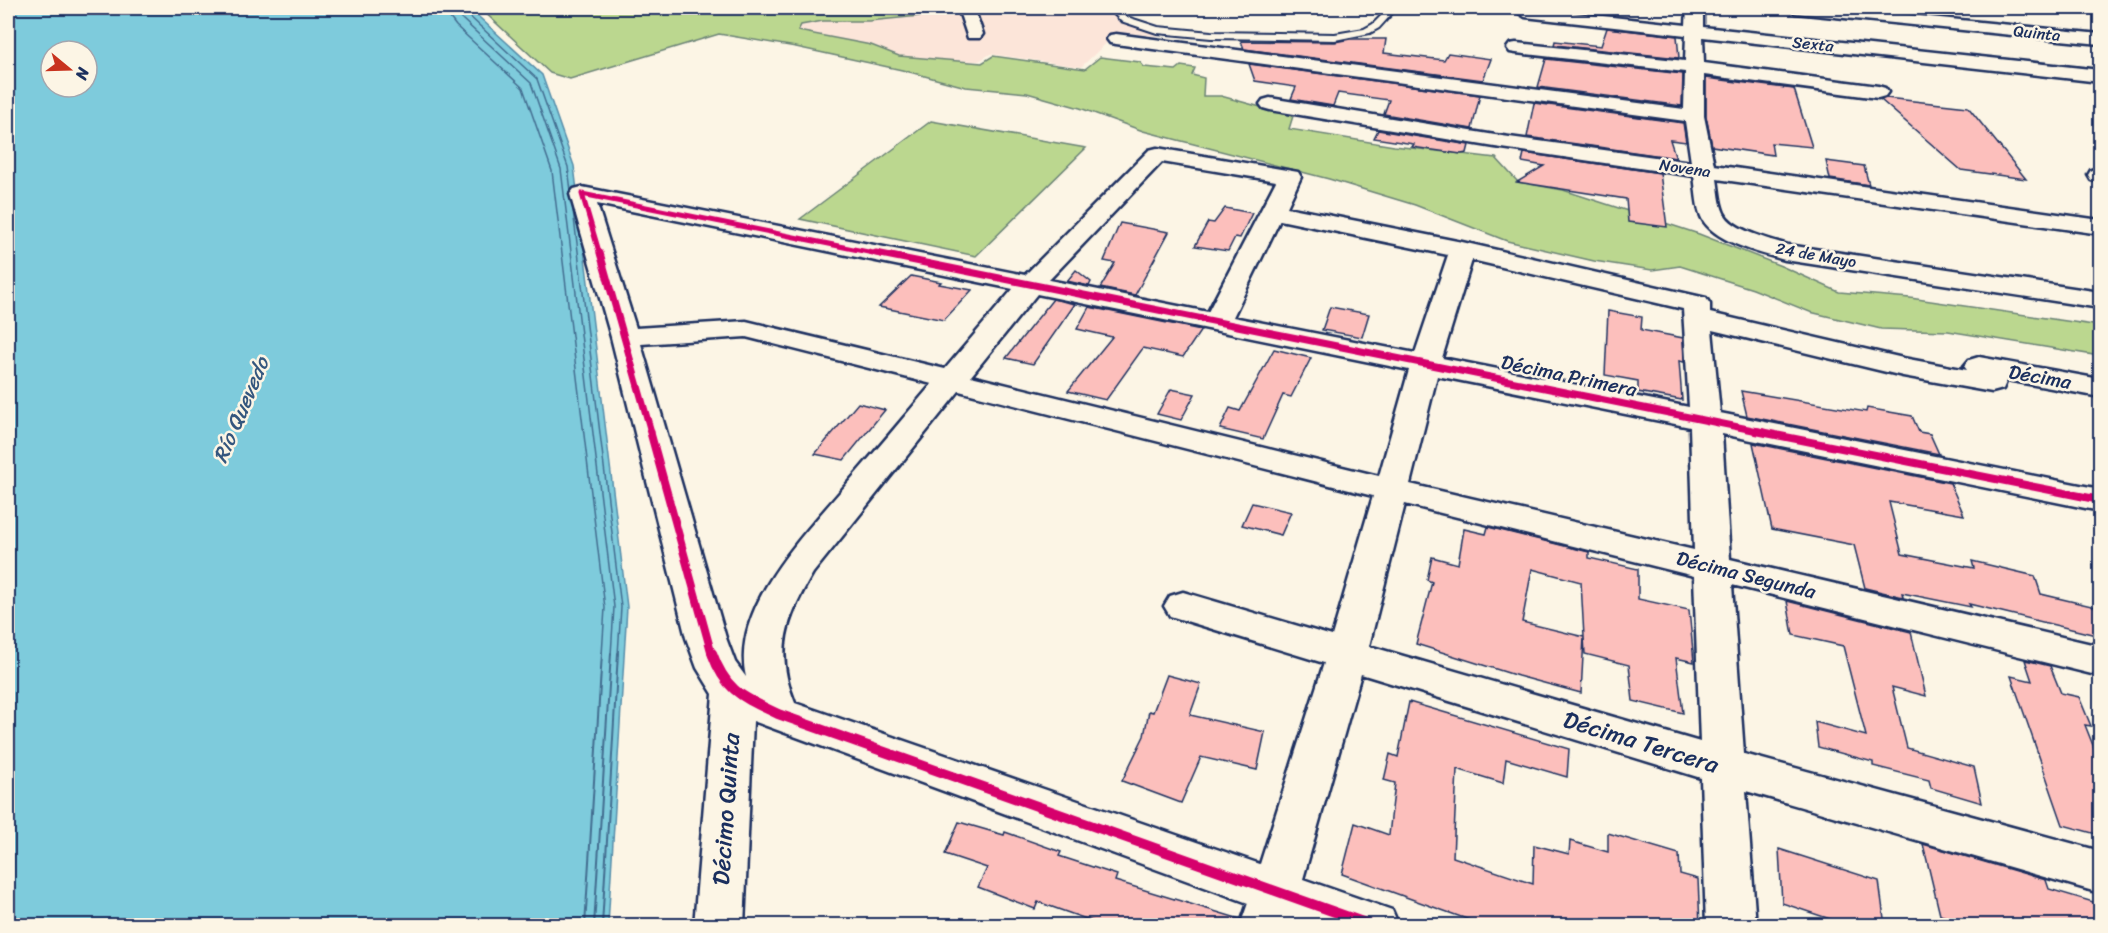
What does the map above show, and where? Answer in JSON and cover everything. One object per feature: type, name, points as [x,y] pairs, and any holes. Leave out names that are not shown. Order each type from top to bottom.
[{"type":"street","points":[[966,8],[974,34]]},
{"type":"street","name":"Quinta","points":[[1795,8],[2100,39]]},
{"type":"street","points":[[1956,8],[2005,66]]},
{"type":"street","points":[[1508,126],[1502,91],[1516,48],[1535,10]]},
{"type":"street","points":[[1508,126],[1524,93],[1535,50],[1535,10]]},
{"type":"street","name":"Sexta","points":[[1535,10],[1695,19],[2005,66],[2100,76]]},
{"type":"street","name":"24 de Mayo","points":[[1695,19],[1694,116],[1712,215],[1717,223],[1755,242],[1785,252],[2100,300]]},
{"type":"street","points":[[1116,39],[1694,116]]},
{"type":"street","points":[[1516,48],[1696,68],[1878,92]]},
{"type":"street","name":"Novena","points":[[1270,104],[1508,126],[1704,171],[2100,227]]},
{"type":"street","points":[[778,714],[767,687],[762,658],[765,631],[774,608],[800,566],[1031,284],[1157,154],[1290,177],[1217,321]]},
{"type":"street","name":"Décima Primera","points":[[625,337],[582,194],[2100,500]]},
{"type":"street","points":[[1272,211],[1462,250],[1696,303],[1705,421],[1731,926]]},
{"type":"street","points":[[1270,908],[1347,654],[1426,363],[1462,250]]},
{"type":"street","points":[[1697,318],[1903,366],[1987,373],[2093,395]]},
{"type":"street","name":"Décima Segunda","points":[[625,337],[746,329],[1392,490],[2100,661]]},
{"type":"street","points":[[625,337],[705,638],[717,668],[734,692],[778,714],[1270,908],[1374,926]]},
{"type":"street","name":"Décima Tercera","points":[[1183,606],[1722,766],[2100,872]]},
{"type":"street","name":"Décimo Quinta","points":[[719,926],[734,692]]},
{"type":"lane","points":[[1112,8],[1124,19],[1156,30],[1211,35],[1335,37],[1367,31],[1376,26],[1393,8]]},
{"type":"shaded area","points":[[916,8],[1106,8],[1115,15],[1158,36],[1117,33],[1081,67],[990,54],[979,61],[899,56],[871,45],[798,32],[790,22]]},
{"type":"green space","points":[[480,8],[950,8],[950,13],[869,21],[823,21],[801,25],[798,31],[871,45],[899,56],[982,63],[993,56],[1085,69],[1100,57],[1140,62],[1144,67],[1176,70],[1181,66],[1195,68],[1192,75],[1204,78],[1203,96],[1221,96],[1293,116],[1289,129],[1394,146],[1496,158],[1518,182],[1563,190],[1699,234],[1781,266],[1839,292],[1910,298],[2100,326],[2100,356],[1948,331],[1881,329],[1810,312],[1753,289],[1680,266],[1652,270],[1594,261],[1507,241],[1415,205],[1329,179],[1143,131],[1080,108],[1027,93],[966,87],[902,70],[796,47],[719,34],[570,79],[550,73]]},
{"type":"green space","points":[[931,121],[1086,148],[976,256],[800,219]]},
{"type":"water","name":"Río Quevedo","points":[[8,8],[469,8],[542,75],[574,166],[627,607],[608,925],[8,925]]},
{"type":"building","points":[[1607,28],[1677,36],[1679,58],[1554,45],[1555,41],[1601,46]]},
{"type":"building","points":[[1350,39],[1386,39],[1384,53],[1444,60],[1448,53],[1491,59],[1483,80],[1244,49],[1241,41],[1335,42]]},
{"type":"building","points":[[1546,59],[1683,74],[1682,106],[1538,87]]},
{"type":"building","points":[[1249,64],[1480,95],[1472,129],[1384,114],[1389,100],[1338,93],[1333,106],[1291,99],[1296,87],[1255,81]]},
{"type":"building","points":[[1706,78],[1794,89],[1812,147],[1771,143],[1773,155],[1712,146],[1706,116]]},
{"type":"building","points":[[1886,98],[1968,107],[2026,179],[1961,170],[1881,100]]},
{"type":"building","points":[[1534,103],[1683,123],[1686,142],[1670,140],[1676,158],[1527,137]]},
{"type":"building","points":[[1378,130],[1469,145],[1467,153],[1461,154],[1412,147],[1414,144],[1374,138]]},
{"type":"building","points":[[1524,153],[1660,173],[1667,227],[1628,222],[1626,199],[1517,182],[1544,166],[1522,162]]},
{"type":"building","points":[[1826,161],[1864,166],[1869,185],[1830,179]]},
{"type":"building","points":[[1225,208],[1252,213],[1240,238],[1235,237],[1228,251],[1195,246],[1208,222],[1214,223]]},
{"type":"building","points":[[1120,223],[1169,232],[1135,295],[1100,288],[1115,263],[1104,261]]},
{"type":"building","points":[[1076,270],[1091,282],[1089,286],[1067,281]]},
{"type":"building","points":[[911,276],[972,290],[944,320],[879,307]]},
{"type":"building","points":[[1053,299],[1075,304],[1033,364],[1006,358]]},
{"type":"building","points":[[1089,307],[1201,330],[1183,357],[1143,348],[1106,400],[1068,391],[1112,337],[1077,329]]},
{"type":"building","points":[[1330,307],[1369,314],[1362,337],[1322,330]]},
{"type":"building","points":[[1608,311],[1642,317],[1641,330],[1683,338],[1684,362],[1679,361],[1682,400],[1638,392],[1638,381],[1605,375]]},
{"type":"building","points":[[1274,349],[1311,358],[1291,397],[1283,395],[1263,439],[1220,429],[1230,408],[1240,411]]},
{"type":"building","points":[[1171,389],[1195,394],[1181,420],[1157,414]]},
{"type":"building","points":[[1741,391],[1866,412],[1867,408],[1912,416],[1919,432],[1930,434],[1939,454],[1747,416]]},
{"type":"building","points":[[858,403],[885,410],[844,460],[815,454]]},
{"type":"building","points":[[1753,443],[1950,483],[1964,515],[1889,502],[1902,554],[1974,568],[1972,561],[2035,576],[2041,594],[2100,608],[2100,636],[1969,604],[1971,607],[1902,593],[1903,597],[1865,588],[1854,545],[1772,529]]},
{"type":"building","points":[[1252,503],[1291,512],[1281,535],[1242,525]]},
{"type":"building","points":[[1488,527],[1589,552],[1589,558],[1638,569],[1638,599],[1689,610],[1694,662],[1676,658],[1683,713],[1633,701],[1629,665],[1585,654],[1584,637],[1581,693],[1416,644],[1432,582],[1427,580],[1432,557],[1458,564],[1464,529],[1486,534]],"holes":[[[1532,569],[1581,582],[1584,637],[1522,622]]]},
{"type":"building","points":[[1787,601],[1911,632],[1926,696],[1892,687],[1907,748],[1974,767],[1982,803],[1931,788],[1929,780],[1873,766],[1873,762],[1818,747],[1815,722],[1866,736],[1843,646],[1793,635]]},
{"type":"building","points":[[2025,660],[2050,666],[2061,693],[2079,697],[2091,726],[2085,725],[2100,763],[2100,835],[2063,825],[2011,676],[2032,681]]},
{"type":"building","points":[[1167,675],[1201,684],[1190,715],[1265,732],[1257,770],[1201,757],[1181,803],[1122,781],[1144,736],[1149,711],[1153,712]]},
{"type":"building","points":[[1409,702],[1569,749],[1567,777],[1506,759],[1503,783],[1457,769],[1453,857],[1533,884],[1534,845],[1569,854],[1570,841],[1608,852],[1608,833],[1679,854],[1680,874],[1698,879],[1700,926],[1486,926],[1342,874],[1355,823],[1389,835],[1395,783],[1384,780],[1390,754],[1398,757]]},
{"type":"building","points":[[959,822],[1004,835],[1005,832],[1061,852],[1059,856],[1117,875],[1115,881],[1240,919],[1238,926],[1106,926],[1038,902],[1035,909],[978,887],[987,868],[945,854]]},
{"type":"building","points":[[1923,844],[2046,880],[2049,889],[2100,904],[2100,926],[1976,926],[1940,915]]},
{"type":"building","points":[[1779,849],[1879,881],[1885,926],[1851,926],[1782,903]]},
{"type":"cycle path","points":[[1374,926],[778,714],[734,692],[717,668],[706,638],[625,337],[582,194],[2100,500]]}]
